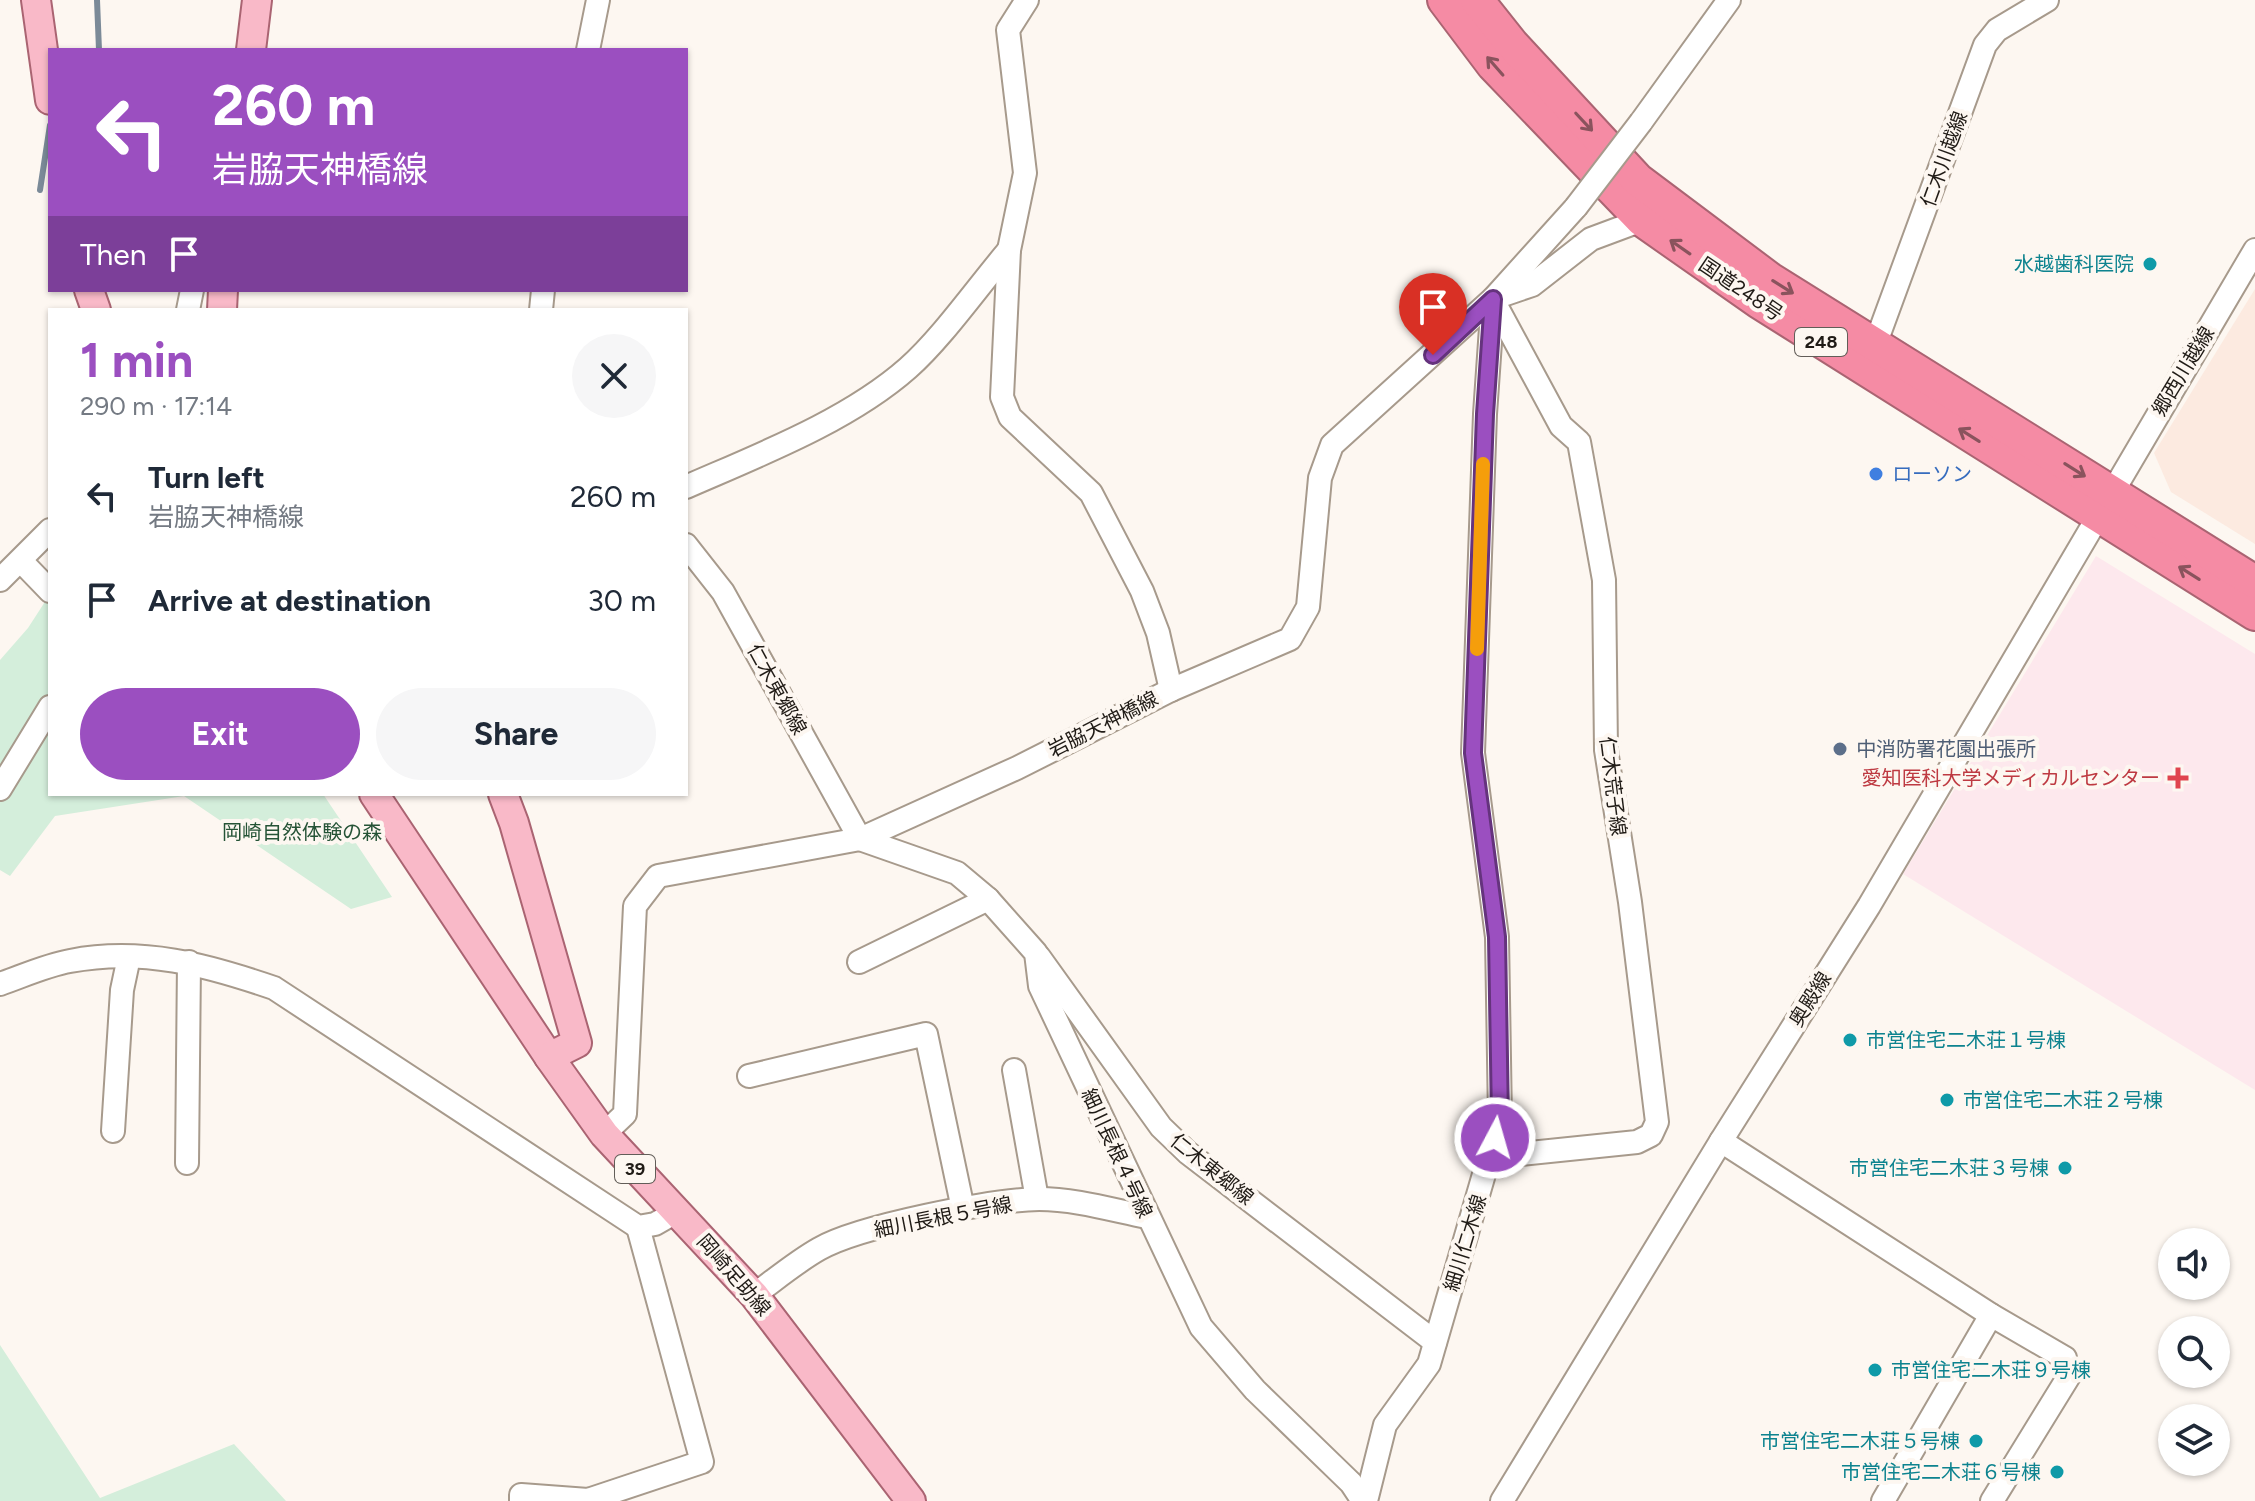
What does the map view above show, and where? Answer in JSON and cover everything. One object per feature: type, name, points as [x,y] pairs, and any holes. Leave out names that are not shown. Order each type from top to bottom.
[{"type":"highway","name":"国道248号","points":[[1444,0],[1493,65],[1642,220],[1759,302],[2104,504],[2255,582]]},
{"type":"highway","name":"国道248号","points":[[1477,0],[1512,44],[1638,180],[1770,279],[1875,345],[2104,504],[2255,614]]},
{"type":"main road","points":[[36,0],[48,86]]},
{"type":"main road","points":[[251,48],[257,0]]},
{"type":"main road","name":"岡崎足助線","points":[[375,796],[549,1057],[604,1134],[754,1295],[911,1501]]},
{"type":"main road","points":[[504,796],[577,1043],[549,1057]]},
{"type":"street","points":[[588,48],[598,0]]},
{"type":"street","points":[[1027,0],[1008,30],[1025,173],[1009,250],[1002,397],[1010,417],[1091,493],[1142,591],[1158,633],[1171,690]]},
{"type":"street","name":"岩脇天神橋線","points":[[604,1134],[625,1114],[635,906],[658,876],[860,839],[1017,768],[1171,690],[1290,639],[1308,607],[1320,478],[1332,445],[1493,299],[1576,207],[1729,0]]},
{"type":"street","name":"仁木川越線","points":[[1875,345],[1985,45],[1997,30],[2047,0]]},
{"type":"street","points":[[1493,299],[1532,285],[1591,239],[1642,220]]},
{"type":"street","points":[[688,486],[788,442],[852,406],[909,367],[1009,250]]},
{"type":"street","name":"郷西川越線","points":[[2104,504],[2255,250]]},
{"type":"street","name":"細川仁木線","points":[[1364,1501],[1385,1425],[1429,1364],[1500,1119],[1498,950],[1473,753],[1485,414],[1493,299]]},
{"type":"street","name":"仁木荒子線","points":[[1491,1157],[1637,1142],[1651,1135],[1657,1122],[1630,902],[1606,750],[1604,580],[1579,442],[1561,426],[1493,299]]},
{"type":"street","name":"奥殿線","points":[[1502,1501],[1721,1141],[1869,906],[2104,504]]},
{"type":"street","points":[[0,580],[48,532]]},
{"type":"street","name":"仁木東郷線","points":[[688,548],[723,592],[860,839]]},
{"type":"street","points":[[21,561],[48,589]]},
{"type":"street","points":[[0,789],[48,710]]},
{"type":"street","points":[[860,839],[957,873],[988,899],[1036,953]]},
{"type":"street","points":[[859,962],[988,899]]},
{"type":"street","name":"仁木東郷線","points":[[1036,953],[1170,1136],[1435,1342]]},
{"type":"street","name":"細川長根４号線","points":[[1036,953],[1040,986],[1147,1217],[1211,1342],[1351,1483],[1364,1501]]},
{"type":"street","points":[[0,984],[70,961],[152,955],[189,962],[274,988],[638,1227],[702,1462],[588,1500],[521,1495],[521,1501]]},
{"type":"street","points":[[113,1131],[116,1055],[122,990],[129,957]]},
{"type":"street","points":[[187,1163],[189,962]]},
{"type":"street","points":[[749,1076],[926,1034],[963,1209]]},
{"type":"street","points":[[1014,1070],[1037,1199]]},
{"type":"street","points":[[1721,1141],[1991,1315],[2065,1358],[2069,1376],[1992,1501]]},
{"type":"street","name":"細川長根５号線","points":[[754,1295],[821,1247],[866,1231],[963,1209],[1037,1199],[1063,1200],[1147,1217]]},
{"type":"street","points":[[638,1227],[655,1224],[676,1212]]},
{"type":"street","points":[[1883,1501],[1991,1315]]},
{"type":"shaded area","points":[[2255,289],[2255,544],[2171,492],[2154,453]]},
{"type":"shaded area","points":[[2096,556],[2255,654],[2255,1090],[1903,874]]},
{"type":"green space","name":"岡崎自然体験の森","points":[[48,597],[48,796],[184,796],[55,816],[10,876],[0,870],[0,660],[28,628]]},
{"type":"green space","name":"岡崎自然体験の森","points":[[184,796],[324,796],[392,897],[351,909]]},
{"type":"green space","points":[[0,1345],[100,1498],[234,1444],[286,1501],[0,1501]]},
{"type":"waterway","points":[[97,0],[99,48]]},
{"type":"waterway","points":[[40,190],[48,138]]},
{"type":"slow traffic","points":[[1477,649],[1483,464]]},
{"type":"place","name":"水越歯科医院","points":[[2150,264]]},
{"type":"place","name":"ローソン","points":[[1876,474]]},
{"type":"place","name":"中消防署花園出張所","points":[[1840,749]]},
{"type":"place","name":"愛知医科大学メディカルセンター","points":[[2178,778]]},
{"type":"place","name":"市営住宅二木荘１号棟","points":[[1850,1040]]},
{"type":"place","name":"市営住宅二木荘２号棟","points":[[1947,1100]]},
{"type":"place","name":"市営住宅二木荘３号棟","points":[[2065,1168]]},
{"type":"place","name":"市営住宅二木荘９号棟","points":[[1875,1370]]},
{"type":"place","name":"市営住宅二木荘５号棟","points":[[1976,1441]]},
{"type":"place","name":"市営住宅二木荘６号棟","points":[[2057,1472]]},
{"type":"route","points":[[1433,355],[1493,299],[1485,414],[1473,753],[1497,937],[1500,988],[1500,1119],[1495,1138]]}]
